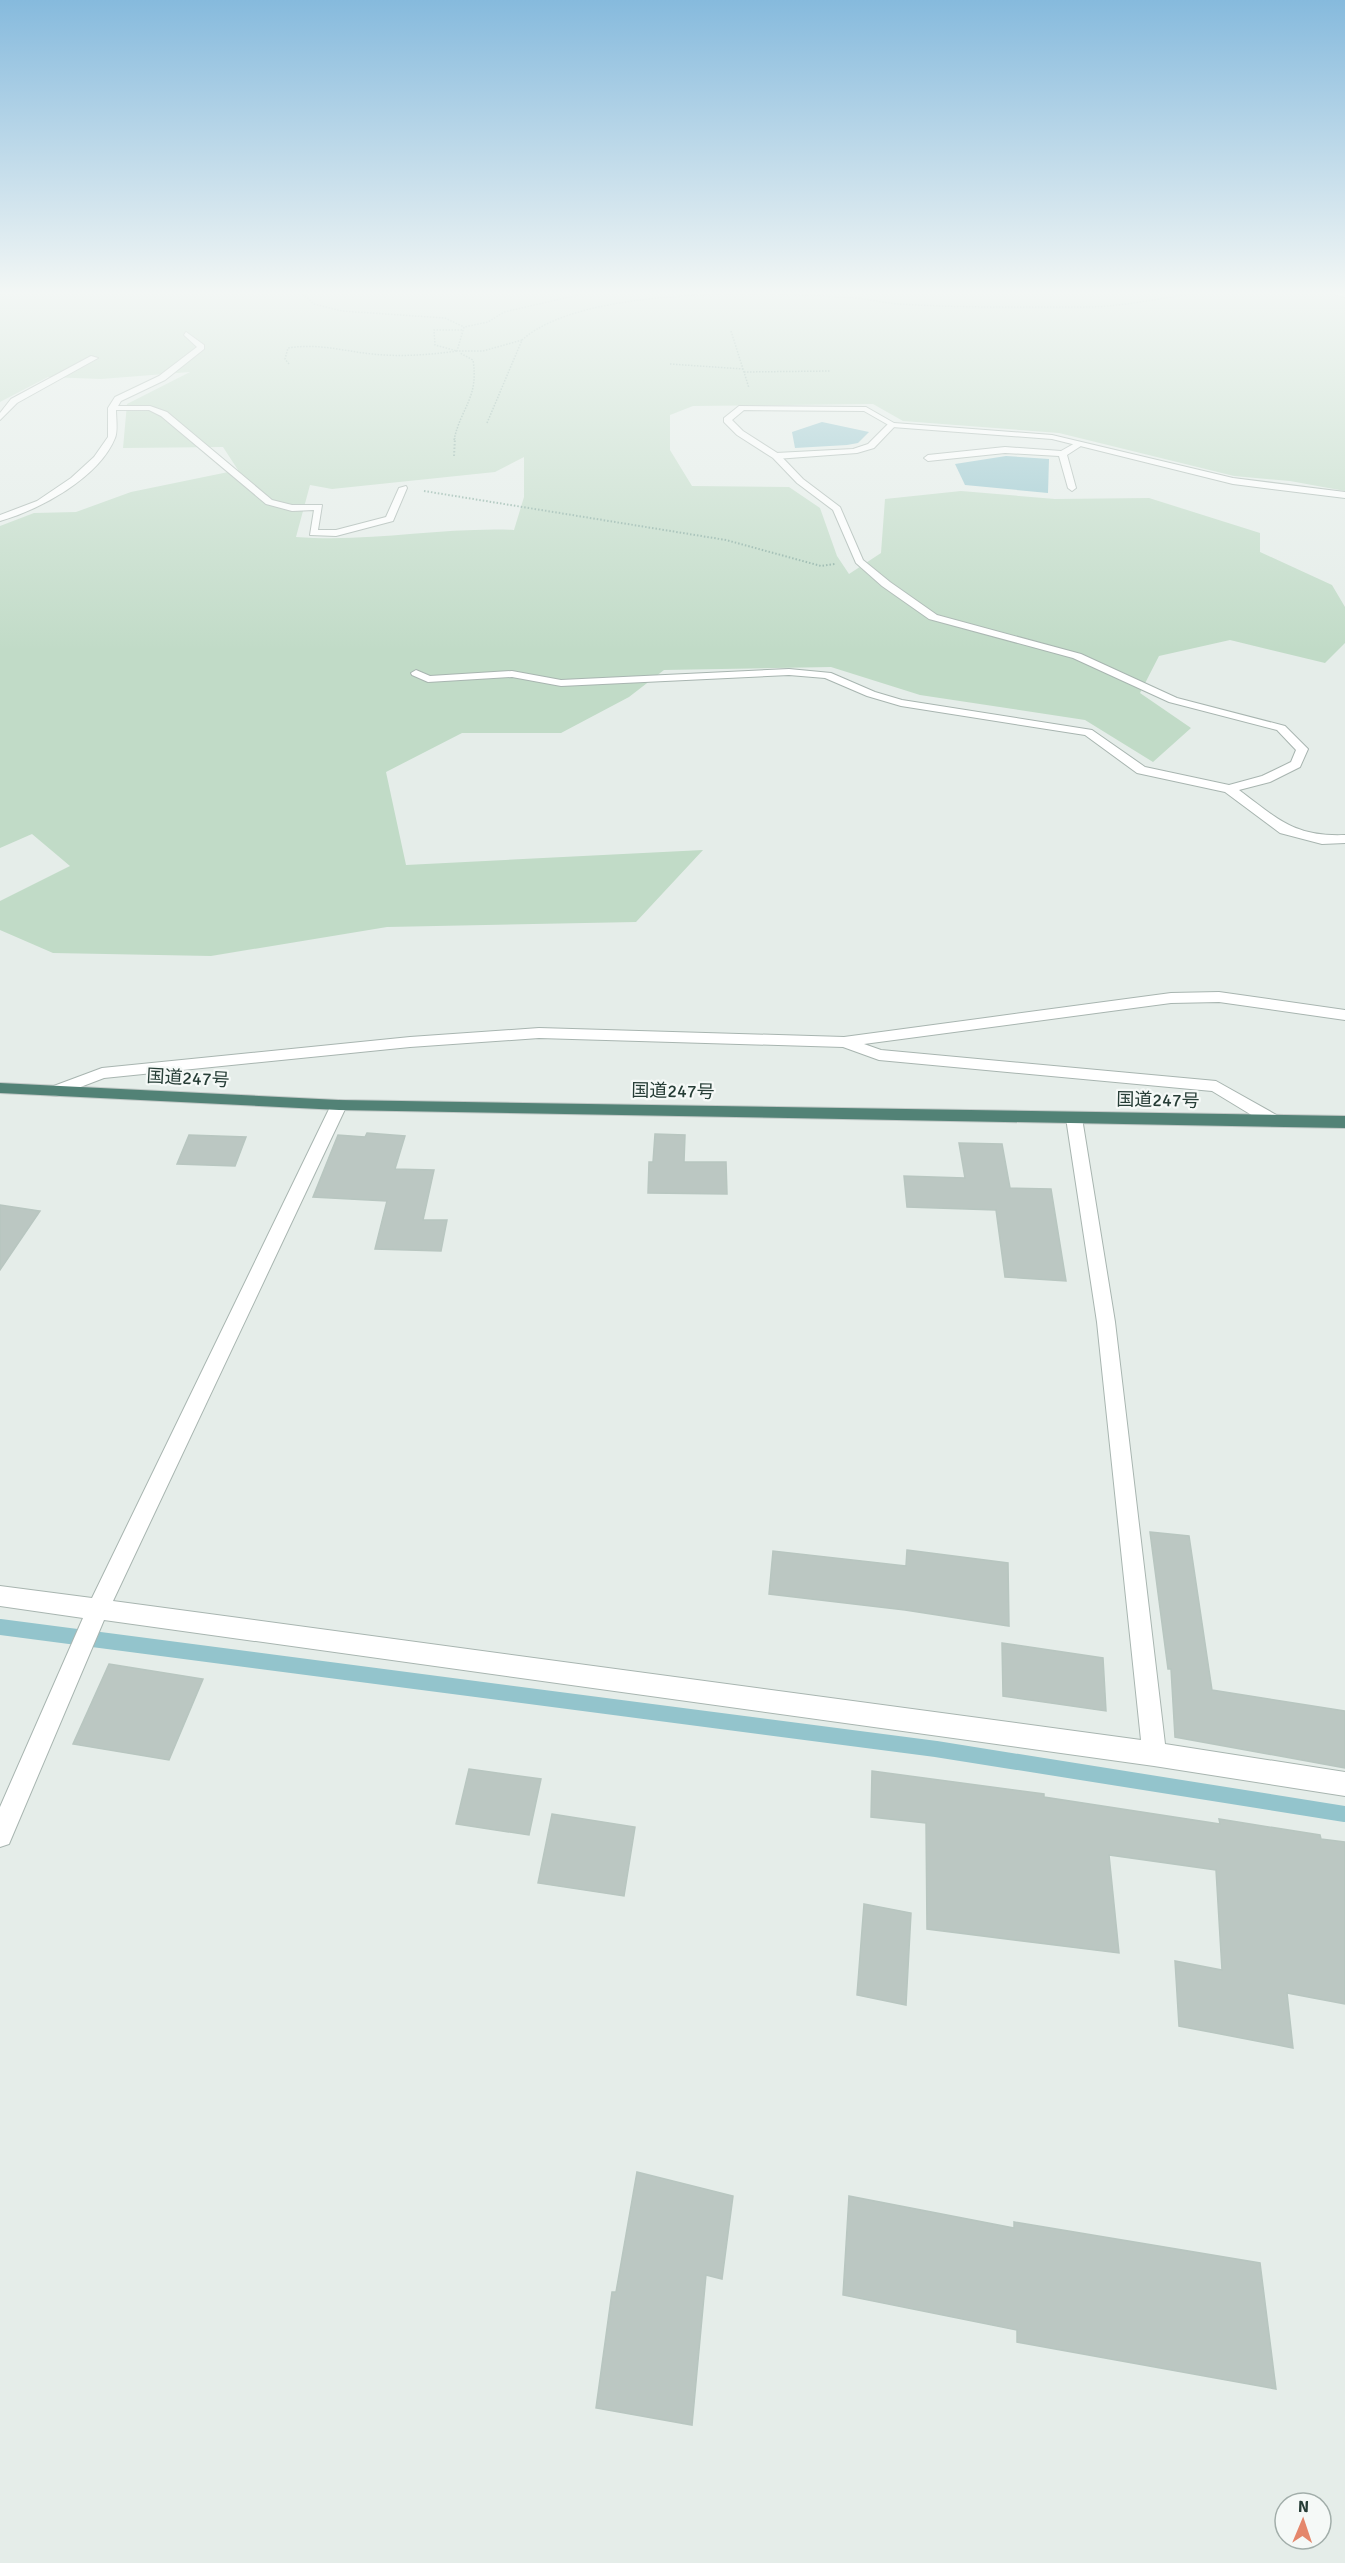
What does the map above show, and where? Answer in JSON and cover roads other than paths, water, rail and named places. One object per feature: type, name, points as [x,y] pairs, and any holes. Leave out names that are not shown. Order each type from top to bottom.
[{"type":"highway","name":"国道247号","points":[[0,1088],[339,1105],[1345,1122]]},
{"type":"street","points":[[0,518],[40,503],[74,480],[97,459],[112,436],[112,412]]},
{"type":"street","points":[[158,412],[269,502],[292,508],[319,507],[313,533],[336,533],[390,519],[403,488]]},
{"type":"street","points":[[737,412],[727,420],[740,433],[776,456],[800,481],[837,509],[859,561],[886,584],[933,617],[1077,656],[1173,700],[1281,728],[1302,749],[1296,765],[1266,779],[1229,789]]},
{"type":"street","points":[[870,412],[892,425],[1052,437],[1233,481],[1345,495]]},
{"type":"street","points":[[776,456],[854,451],[871,446],[892,425]]},
{"type":"street","points":[[928,458],[1005,450],[1063,454],[1080,444]]},
{"type":"street","points":[[1063,454],[1072,488]]},
{"type":"street","points":[[416,673],[428,679],[512,674],[561,683],[789,672],[827,675],[872,694],[901,703],[1088,732],[1141,770],[1229,789],[1285,830],[1322,840],[1345,838]]},
{"type":"street","points":[[57,1091],[102,1073],[410,1042],[538,1033],[845,1042],[1171,998],[1219,997],[1345,1015]]},
{"type":"street","points":[[845,1042],[879,1055],[1216,1086],[1274,1121]]},
{"type":"street","points":[[0,1835],[97,1611],[339,1105]]},
{"type":"street","points":[[1074,1118],[1106,1322],[1154,1754]]},
{"type":"street","points":[[0,1596],[1154,1754],[1345,1784]]},
{"type":"water","points":[[822,422],[869,432],[858,443],[795,448],[792,432]]},
{"type":"water","points":[[1006,456],[1049,459],[1048,493],[965,485],[955,464]]},
{"type":"waterway","points":[[0,1627],[936,1749],[1345,1814]]}]
